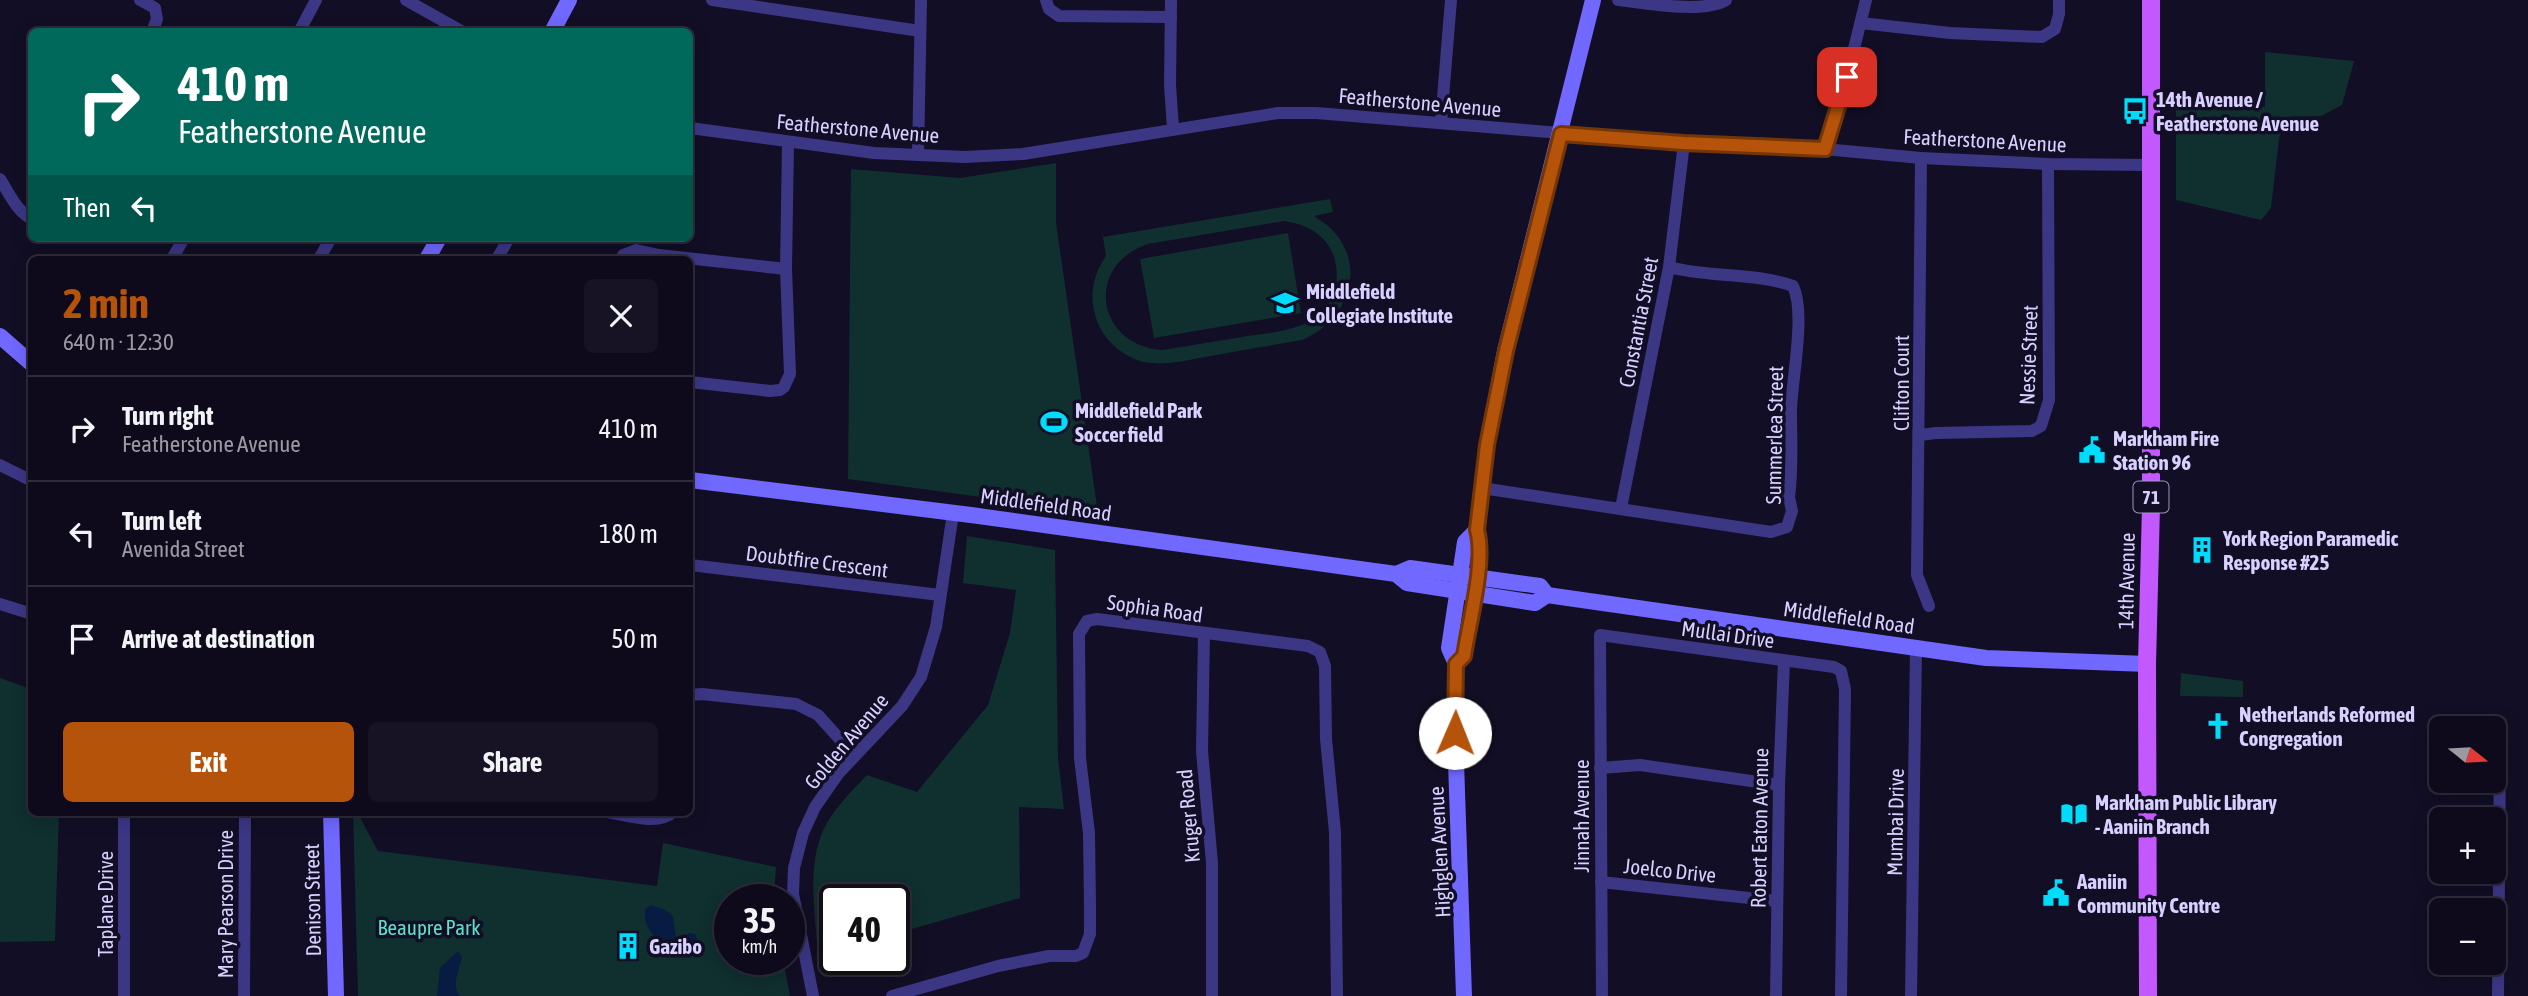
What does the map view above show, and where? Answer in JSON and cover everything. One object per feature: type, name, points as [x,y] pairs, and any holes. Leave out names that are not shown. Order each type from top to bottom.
[{"type":"main road","points":[[554,28],[569,0]]},
{"type":"main road","name":"Highglen Avenue","points":[[1456,664],[1464,656],[1476,585],[1481,543],[1477,530],[1487,445],[1506,351],[1593,0]]},
{"type":"main road","name":"14th Avenue","points":[[2148,996],[2151,0]]},
{"type":"main road","points":[[0,336],[28,360]]},
{"type":"main road","name":"Middlefield Road","points":[[693,480],[1396,574],[1408,583],[1458,582],[1476,585],[1540,586],[1547,595],[1986,657],[2147,664]]},
{"type":"main road","name":"Highglen Avenue","points":[[1464,996],[1455,733],[1456,664],[1449,648],[1465,542],[1477,530]]},
{"type":"main road","name":"Denison Street","points":[[331,816],[334,993]]},
{"type":"street","points":[[140,0],[155,8],[157,19],[154,28]]},
{"type":"street","points":[[301,28],[316,0]]},
{"type":"street","points":[[407,0],[452,28]]},
{"type":"street","points":[[712,0],[920,31]]},
{"type":"street","points":[[918,155],[921,0]]},
{"type":"street","points":[[1046,0],[1049,9],[1059,16],[1171,17]]},
{"type":"street","points":[[1171,0],[1172,128]]},
{"type":"street","points":[[1441,122],[1451,0]]},
{"type":"street","points":[[1618,0],[1702,8],[1719,5],[1726,0]]},
{"type":"street","points":[[1825,149],[1866,0]]},
{"type":"street","points":[[1861,23],[1950,33],[2042,37],[2054,29],[2059,14],[2059,0]]},
{"type":"street","name":"Featherstone Avenue","points":[[693,128],[874,153],[965,157],[1023,154],[1278,113],[1441,122],[1561,134],[1825,149],[1922,158],[2048,164],[2152,165]]},
{"type":"street","points":[[693,382],[770,391],[784,387],[790,374],[786,269],[788,142]]},
{"type":"street","name":"Constantia Street","points":[[1622,508],[1669,267],[1684,143]]},
{"type":"street","name":"Clifton Court","points":[[1922,158],[1917,575],[1929,606]]},
{"type":"street","name":"Nessie Street","points":[[1920,435],[2032,430],[2040,426],[2046,415],[2051,374],[2048,164]]},
{"type":"street","points":[[0,179],[28,217]]},
{"type":"street","points":[[622,256],[636,250],[668,256]]},
{"type":"street","points":[[693,259],[786,269]]},
{"type":"street","name":"Summerlea Street","points":[[1482,488],[1771,532],[1787,527],[1792,511],[1789,498],[1791,408],[1798,316],[1797,293],[1793,286],[1764,277],[1718,275],[1669,267]]},
{"type":"street","points":[[0,465],[28,479]]},
{"type":"street","name":"Golden Avenue","points":[[813,996],[793,894],[794,868],[803,833],[815,807],[854,755],[902,706],[921,677],[936,627],[953,513]]},
{"type":"street","name":"Doubtfire Crescent","points":[[693,565],[940,594]]},
{"type":"street","points":[[0,604],[28,613]]},
{"type":"street","name":"Sophia Road","points":[[892,996],[998,965],[1083,953],[1090,934],[1090,906],[1089,833],[1080,758],[1079,634],[1081,627],[1090,620],[1107,619],[1308,646],[1320,652],[1324,660],[1326,739],[1335,832],[1337,996]]},
{"type":"street","name":"Kruger Road","points":[[1204,634],[1202,751],[1212,863],[1212,996]]},
{"type":"street","name":"Mullai Drive","points":[[1600,635],[1834,667],[1841,671],[1845,689],[1841,996]]},
{"type":"street","name":"Jinnah Avenue","points":[[1600,635],[1602,996]]},
{"type":"street","name":"Mumbai Drive","points":[[1911,996],[1916,648]]},
{"type":"street","name":"Robert Eaton Avenue","points":[[1776,996],[1784,661]]},
{"type":"street","points":[[693,695],[796,705],[818,715],[854,755]]},
{"type":"street","points":[[1600,768],[1640,765],[1779,785]]},
{"type":"street","points":[[2498,996],[2500,793]]},
{"type":"street","name":"Taplane Drive","points":[[124,816],[124,996]]},
{"type":"street","name":"Mary Pearson Drive","points":[[244,996],[245,816]]},
{"type":"street","points":[[634,816],[655,819],[667,816]]},
{"type":"street","name":"Joelco Drive","points":[[1601,882],[1777,901]]},
{"type":"green space","points":[[2265,52],[2354,61],[2342,105],[2321,116],[2285,117],[2279,139],[2271,208],[2261,220],[2176,200],[2176,104],[2265,107]]},
{"type":"green space","points":[[1056,163],[1056,223],[1098,513],[848,479],[851,169],[960,178]]},
{"type":"green space","points":[[1330,199],[1333,212],[1314,216],[1333,230],[1345,248],[1350,264],[1347,295],[1330,322],[1302,340],[1178,362],[1142,361],[1125,354],[1110,342],[1096,318],[1093,293],[1095,278],[1106,256],[1103,237]],"holes":[[[1284,221],[1292,222],[1320,236],[1330,249],[1336,265],[1336,284],[1329,302],[1321,313],[1310,321],[1284,330],[1163,350],[1140,345],[1123,335],[1112,320],[1106,303],[1107,286],[1114,269],[1128,254],[1148,244]]]},
{"type":"green space","points":[[1288,233],[1301,313],[1154,338],[1140,259]]},
{"type":"green space","points":[[967,536],[1055,550],[1058,758],[1064,809],[1019,807],[1020,898],[910,929],[910,884],[819,884],[818,957],[814,869],[822,832],[833,814],[867,775],[917,792],[988,705],[1010,633],[1016,590],[963,583]]},
{"type":"green space","points":[[2181,673],[2243,681],[2243,697],[2180,696]]},
{"type":"green space","points":[[0,678],[28,688],[28,816],[59,816],[55,941],[0,942]]},
{"type":"green space","name":"Beaupre Park","points":[[353,816],[359,816],[378,851],[657,886],[663,843],[776,867],[775,884],[714,884],[714,975],[786,975],[790,996],[358,996]]},
{"type":"water","points":[[650,905],[664,909],[673,916],[676,937],[695,934],[697,938],[694,945],[667,944],[653,935],[645,920],[645,910]]},
{"type":"water","points":[[458,951],[462,958],[456,982],[460,996],[437,996],[440,968]]},
{"type":"place","name":"14th Avenue / Featherstone Avenue","points":[[2135,111]]},
{"type":"place","name":"Middlefield Collegiate Institute","points":[[1285,303]]},
{"type":"place","name":"Middlefield Park Soccer field","points":[[1054,422]]},
{"type":"place","name":"Markham Fire Station 96","points":[[2092,450]]},
{"type":"place","name":"York Region Paramedic Response #25","points":[[2202,550]]},
{"type":"place","name":"Netherlands Reformed Congregation","points":[[2218,726]]},
{"type":"place","name":"Markham Public Library - Aaniin Branch","points":[[2074,814]]},
{"type":"place","name":"Aaniin Community Centre","points":[[2056,893]]},
{"type":"place","name":"Gazibo","points":[[628,946]]},
{"type":"route","points":[[1455,733],[1456,664],[1464,656],[1477,577],[1481,543],[1477,530],[1487,445],[1506,351],[1561,134],[1825,149],[1847,77]]}]
